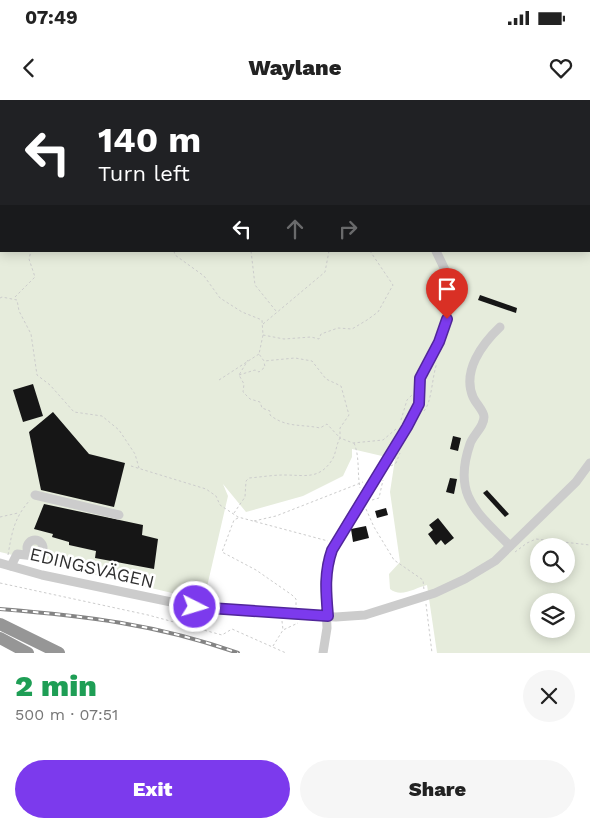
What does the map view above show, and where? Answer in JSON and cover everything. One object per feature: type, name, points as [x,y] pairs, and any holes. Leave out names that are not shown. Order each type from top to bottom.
[{"type":"highway","points":[[0,624],[59,653]]},
{"type":"highway","points":[[0,638],[28,653]]},
{"type":"street","points":[[323,653],[328,616],[325,582],[327,563],[336,543],[414,415],[419,404],[420,378],[439,342],[449,302],[447,274],[436,252]]},
{"type":"street","points":[[500,327],[479,350],[471,373],[472,392],[484,413],[484,419],[470,442],[464,480],[467,498],[511,548]]},
{"type":"street","name":"EDINGSVÄGEN","points":[[6,564],[189,606],[296,615],[366,615],[425,596],[466,579],[495,561],[511,548],[576,482],[590,463]]},
{"type":"street","points":[[35,495],[119,515]]},
{"type":"street","points":[[6,564],[17,554],[44,558]]},
{"type":"path","points":[[0,298],[14,298],[35,277],[29,259],[31,252]]},
{"type":"path","points":[[174,252],[174,256],[204,276],[220,298],[242,312],[262,320],[263,335],[259,354],[264,361],[264,367],[259,372],[255,370],[239,375]]},
{"type":"path","points":[[251,252],[255,285],[276,312]]},
{"type":"path","points":[[262,325],[325,272],[329,252]]},
{"type":"path","points":[[263,335],[284,339],[311,337],[319,340],[321,334],[338,328],[352,329],[378,312],[393,284],[371,252]]},
{"type":"path","points":[[14,298],[31,334],[37,375],[50,385],[74,412],[102,416],[119,430],[135,454],[139,468]]},
{"type":"path","points":[[219,380],[259,354]]},
{"type":"path","points":[[234,513],[245,497],[246,481],[249,478],[284,475],[310,477],[322,472],[333,458],[335,447],[340,438],[340,428],[349,415],[341,386],[326,379],[312,361],[294,358],[264,361]]},
{"type":"path","points":[[239,375],[248,360]]},
{"type":"path","points":[[239,375],[244,384],[243,392],[250,399],[260,402],[262,408],[270,411],[273,418],[294,427],[309,426],[320,428],[327,424],[340,438],[354,443],[383,440],[414,415]]},
{"type":"path","points":[[400,426],[407,400],[419,387]]},
{"type":"path","points":[[354,443],[358,453],[359,483],[362,500],[374,527],[394,560],[423,580],[432,653]]},
{"type":"path","points":[[132,466],[206,488],[216,496],[220,505],[238,517],[336,543]]},
{"type":"path","points":[[253,521],[276,516],[376,476]]},
{"type":"path","points":[[0,516],[18,513],[6,564]]},
{"type":"path","points":[[238,517],[234,520],[222,552],[256,570],[292,595],[296,600],[296,615]]},
{"type":"path","points":[[511,548],[536,539],[590,544]]},
{"type":"path","points":[[0,582],[148,615],[222,635],[232,629],[286,653]]},
{"type":"path","points":[[282,614],[283,630]]},
{"type":"path","points":[[273,647],[283,630],[292,624],[304,623]]},
{"type":"green space","points":[[0,252],[590,252],[590,653],[437,653],[427,585],[399,593],[390,589],[389,574],[400,562],[390,492],[395,459],[352,449],[352,457],[343,476],[303,496],[246,512],[223,484],[228,496],[206,591],[193,598],[0,552]]},
{"type":"building","points":[[480,295],[517,308],[516,313],[478,300]]},
{"type":"building","points":[[33,384],[43,416],[23,422],[13,390]]},
{"type":"building","points":[[53,412],[89,454],[125,463],[114,507],[41,490],[29,432]]},
{"type":"building","points":[[453,436],[461,438],[458,451],[450,449]]},
{"type":"building","points":[[450,478],[457,479],[454,494],[446,492]]},
{"type":"building","points":[[487,490],[509,514],[505,517],[483,493]]},
{"type":"building","points":[[44,504],[143,525],[142,535],[158,539],[154,569],[95,558],[96,551],[69,545],[69,542],[52,537],[53,534],[34,529]]},
{"type":"building","points":[[386,508],[388,515],[377,518],[375,511]]},
{"type":"building","points":[[438,518],[454,538],[445,545],[441,540],[436,545],[428,534],[433,530],[429,525]]},
{"type":"building","points":[[366,526],[369,538],[353,542],[351,529]]},
{"type":"railway","points":[[0,609],[91,618],[149,628],[208,643],[238,653]]},
{"type":"route","points":[[195,607],[328,616],[325,582],[327,563],[332,550],[419,404],[420,378],[439,342],[447,319]]}]
